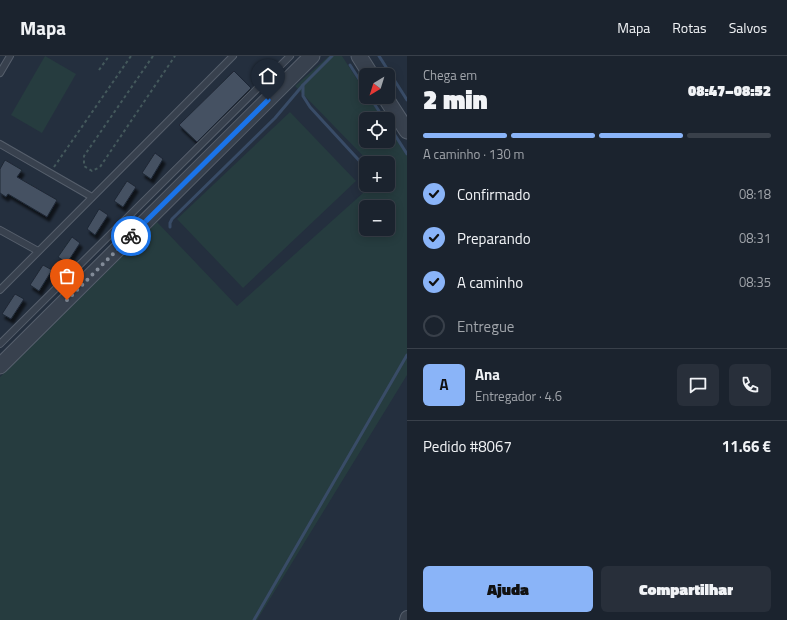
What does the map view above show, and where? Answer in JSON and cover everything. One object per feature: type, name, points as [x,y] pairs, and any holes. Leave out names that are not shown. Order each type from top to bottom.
[{"type":"street","points":[[0,366],[312,56]]},
{"type":"street","points":[[359,56],[367,68]]},
{"type":"street","points":[[390,104],[407,131]]},
{"type":"lane","points":[[0,73],[10,56]]},
{"type":"lane","points":[[0,290],[232,56]]},
{"type":"lane","points":[[0,344],[290,56]]},
{"type":"lane","points":[[0,144],[92,197]]},
{"type":"lane","points":[[0,230],[38,251]]},
{"type":"path","points":[[100,70],[109,56]]},
{"type":"path","points":[[50,173],[131,56]]},
{"type":"path","points":[[153,56],[84,156],[84,166],[92,171],[100,167],[175,56]]},
{"type":"green space","points":[[45,56],[76,74],[42,133],[11,115]]},
{"type":"green space","points":[[329,56],[342,56],[359,82],[359,104],[373,104],[379,112],[359,112],[359,148],[395,148],[395,137],[407,156],[407,375],[257,620],[0,620],[0,377],[157,222],[237,306],[364,192],[395,192],[395,156],[363,156],[295,86]]},
{"type":"green space","points":[[290,112],[356,181],[243,288],[177,219]]},
{"type":"building","points":[[234,71],[251,88],[197,142],[179,125]]},
{"type":"building","points":[[155,153],[163,159],[151,179],[142,173]]},
{"type":"building","points":[[5,160],[22,170],[17,177],[57,200],[47,217],[8,194],[6,197],[0,193],[0,169]]},
{"type":"building","points":[[127,181],[136,187],[123,207],[114,201]]},
{"type":"building","points":[[99,209],[108,215],[95,235],[87,229]]},
{"type":"building","points":[[72,237],[80,243],[67,263],[58,257]]},
{"type":"building","points":[[43,265],[52,270],[39,291],[30,285]]},
{"type":"building","points":[[15,294],[24,299],[11,319],[2,314]]},
{"type":"waterway","points":[[332,56],[303,85],[303,96],[310,107],[359,160]]},
{"type":"waterway","points":[[379,56],[407,100]]},
{"type":"waterway","points":[[350,65],[359,79]]},
{"type":"waterway","points":[[170,227],[172,219],[275,118],[303,85]]},
{"type":"waterway","points":[[374,104],[380,112]]},
{"type":"waterway","points":[[395,135],[407,154]]},
{"type":"waterway","points":[[254,620],[407,355]]},
{"type":"way so far","points":[[67,300],[131,236]]},
{"type":"route","points":[[131,236],[268,100]]}]
